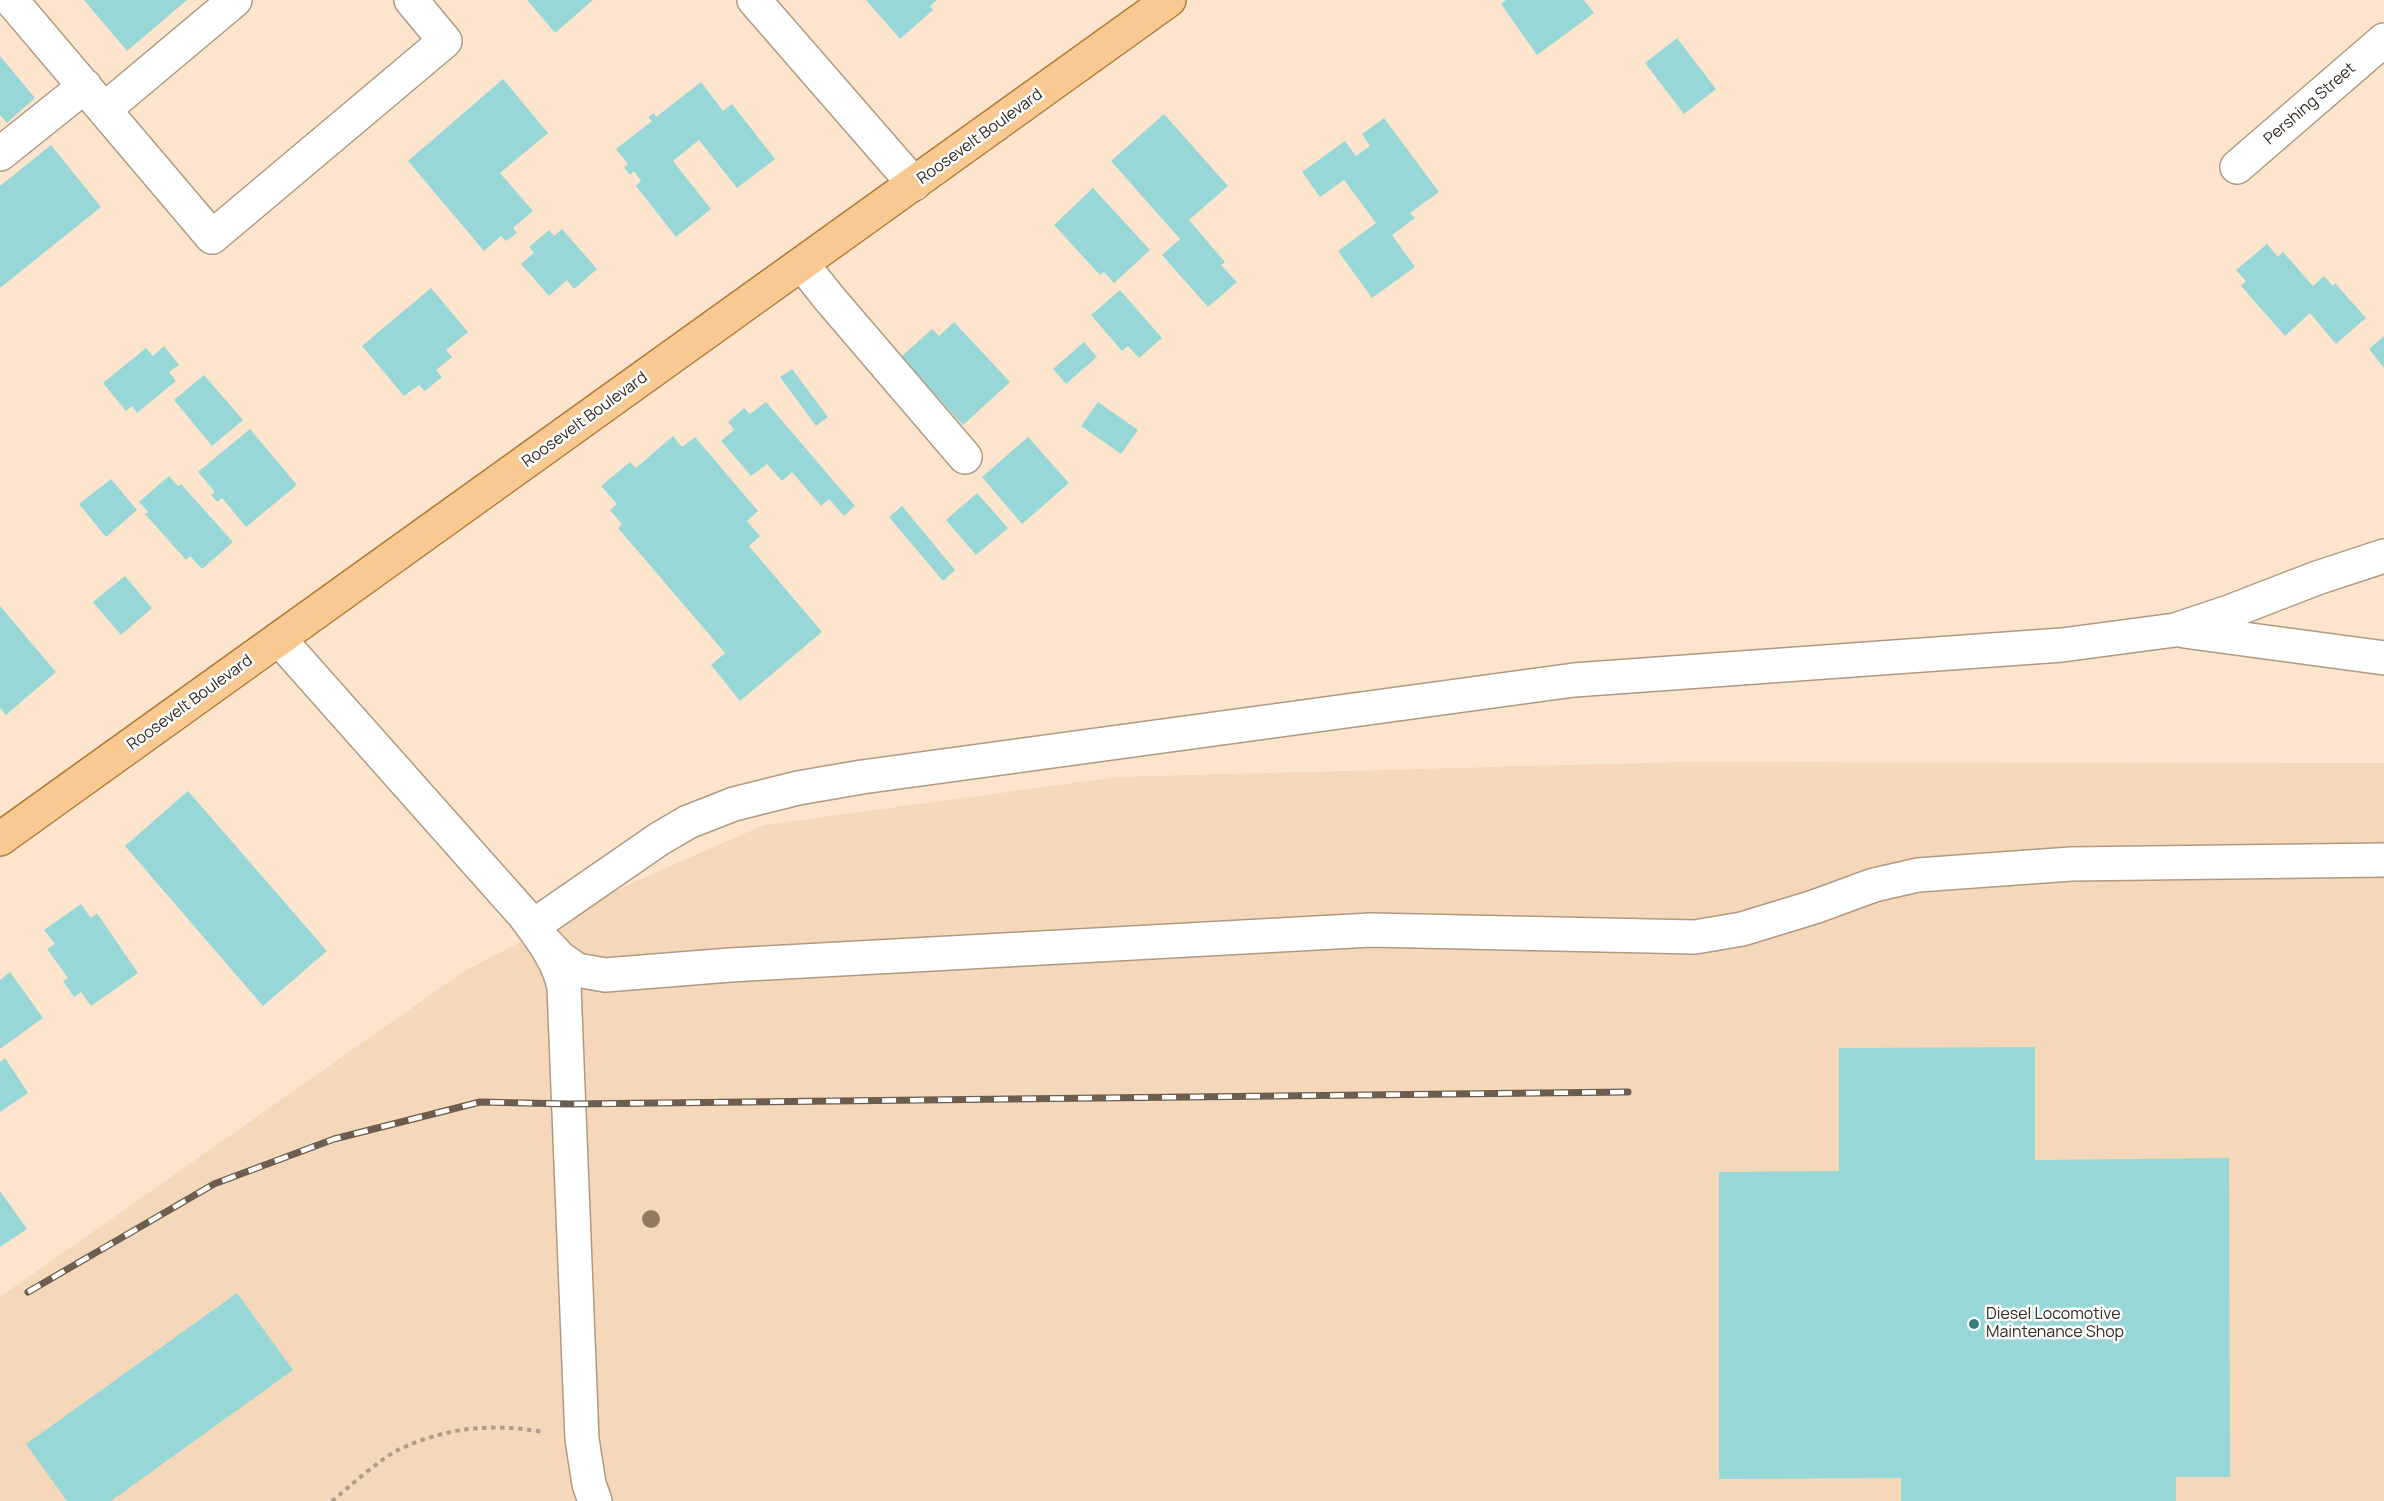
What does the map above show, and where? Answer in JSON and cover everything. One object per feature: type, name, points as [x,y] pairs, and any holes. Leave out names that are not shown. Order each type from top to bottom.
[{"type":"main road","name":"Roosevelt Boulevard","points":[[0,839],[914,184],[1149,6]]},
{"type":"street","points":[[11,0],[212,237],[445,41],[411,0]]},
{"type":"street","points":[[0,154],[95,97],[235,0]]},
{"type":"street","points":[[754,0],[914,184]]},
{"type":"street","name":"Pershing Street","points":[[2237,167],[2384,40]]},
{"type":"street","points":[[802,264],[965,457]]},
{"type":"street","points":[[539,934],[658,839],[688,822],[734,804],[798,788],[862,777],[1574,680],[2062,645],[2175,630],[2384,556]]},
{"type":"street","points":[[2175,630],[2384,657]]},
{"type":"street","points":[[279,639],[561,958],[578,970],[605,975],[730,965],[1371,930],[1695,937],[1742,929],[1814,907],[1874,885],[1918,875],[2071,864],[2384,860]]},
{"type":"street","points":[[539,934],[561,971],[564,987],[582,1439],[589,1484],[595,1501]]},
{"type":"path","points":[[332,1501],[397,1450],[456,1429],[513,1427],[582,1439]]},
{"type":"shaded area","points":[[1683,762],[2384,763],[2384,1501],[0,1501],[0,1297],[463,972],[632,883],[764,825],[1118,777]]},
{"type":"building","points":[[84,0],[187,0],[127,51]]},
{"type":"building","points":[[527,0],[593,0],[555,33]]},
{"type":"building","points":[[866,0],[937,0],[930,6],[933,10],[900,39]]},
{"type":"building","points":[[1506,0],[1584,0],[1594,13],[1537,55],[1501,4]]},
{"type":"building","points":[[1677,38],[1716,89],[1684,114],[1645,63]]},
{"type":"building","points":[[0,56],[35,98],[7,123],[0,115]]},
{"type":"building","points":[[503,79],[548,133],[500,173],[533,211],[513,228],[517,233],[506,241],[501,236],[484,251],[408,161]]},
{"type":"building","points":[[701,82],[723,111],[732,104],[775,159],[737,188],[699,140],[673,161],[711,209],[676,237],[636,186],[641,181],[634,171],[630,175],[624,167],[628,164],[616,149],[652,121],[648,117],[654,113],[656,117]]},
{"type":"building","points":[[1164,114],[1228,186],[1189,220],[1225,262],[1221,265],[1237,282],[1208,307],[1162,255],[1180,239],[1111,161]]},
{"type":"building","points":[[1384,118],[1439,192],[1410,213],[1415,218],[1392,235],[1415,267],[1372,298],[1338,251],[1376,223],[1344,180],[1320,197],[1302,172],[1345,141],[1356,156],[1370,146],[1362,134]]},
{"type":"building","points":[[51,145],[101,207],[0,288],[0,186]]},
{"type":"building","points":[[1093,188],[1150,250],[1114,283],[1104,272],[1100,275],[1054,225]]},
{"type":"building","points":[[562,229],[597,269],[574,289],[567,280],[549,296],[521,264],[534,253],[529,247],[549,230],[554,236]]},
{"type":"building","points":[[2267,244],[2278,257],[2283,252],[2313,286],[2324,276],[2333,286],[2335,283],[2366,318],[2336,344],[2310,313],[2285,336],[2241,286],[2246,281],[2236,270]]},
{"type":"building","points":[[431,288],[468,332],[446,350],[452,357],[436,370],[442,377],[425,391],[419,385],[404,396],[362,346]]},
{"type":"building","points":[[1120,290],[1162,338],[1139,358],[1128,346],[1122,351],[1091,315]]},
{"type":"building","points":[[954,322],[1010,382],[963,425],[901,357],[932,329],[939,336]]},
{"type":"building","points":[[2384,336],[2384,368],[2369,349]]},
{"type":"building","points":[[1084,342],[1097,357],[1066,384],[1053,369]]},
{"type":"building","points":[[164,346],[179,365],[169,372],[176,381],[137,413],[132,406],[126,411],[103,383],[146,348],[153,356]]},
{"type":"building","points":[[792,369],[828,417],[816,426],[780,377]]},
{"type":"building","points":[[204,375],[243,420],[212,446],[174,400]]},
{"type":"building","points":[[766,402],[855,506],[844,516],[829,499],[821,506],[792,472],[782,481],[767,464],[751,476],[721,441],[734,430],[728,422],[744,408],[750,414]]},
{"type":"building","points":[[1098,402],[1138,430],[1121,454],[1081,426]]},
{"type":"building","points":[[250,429],[297,485],[246,527],[222,498],[217,502],[211,495],[215,492],[198,472]]},
{"type":"building","points":[[673,436],[682,447],[695,437],[758,511],[747,521],[760,536],[749,546],[822,632],[740,701],[711,665],[725,653],[618,528],[622,524],[610,510],[617,504],[601,486],[630,462],[636,468]]},
{"type":"building","points":[[1028,437],[1069,483],[1022,524],[982,477]]},
{"type":"building","points":[[169,476],[178,486],[181,484],[233,542],[202,569],[190,556],[186,560],[145,514],[148,512],[139,502]]},
{"type":"building","points":[[111,479],[137,510],[106,537],[79,504]]},
{"type":"building","points":[[977,493],[1008,528],[976,555],[946,520]]},
{"type":"building","points":[[902,506],[955,570],[943,581],[889,517]]},
{"type":"building","points":[[125,576],[152,608],[121,635],[93,602]]},
{"type":"building","points":[[0,606],[56,672],[6,715],[0,708]]},
{"type":"building","points":[[188,791],[327,951],[263,1006],[125,846]]},
{"type":"building","points":[[81,904],[91,918],[97,913],[138,973],[91,1006],[81,992],[74,997],[63,981],[68,978],[47,949],[55,944],[44,930]]},
{"type":"building","points":[[10,972],[43,1018],[0,1049],[0,980]]},
{"type":"building","name":"Diesel Locomotive Maintenance Shop","points":[[2035,1047],[2035,1160],[2229,1158],[2230,1477],[2176,1477],[2176,1501],[1901,1501],[1901,1478],[1719,1479],[1719,1172],[1839,1171],[1839,1048]]},
{"type":"building","points":[[5,1058],[28,1093],[0,1112],[0,1062]]},
{"type":"building","points":[[0,1191],[27,1229],[0,1247]]},
{"type":"building","points":[[237,1293],[293,1370],[111,1501],[67,1501],[26,1444]]},
{"type":"railway","points":[[28,1292],[214,1184],[334,1139],[480,1102],[570,1104],[1628,1092]]},
{"type":"place","name":"Diesel Locomotive Maintenance Shop","points":[[1974,1324]]}]
